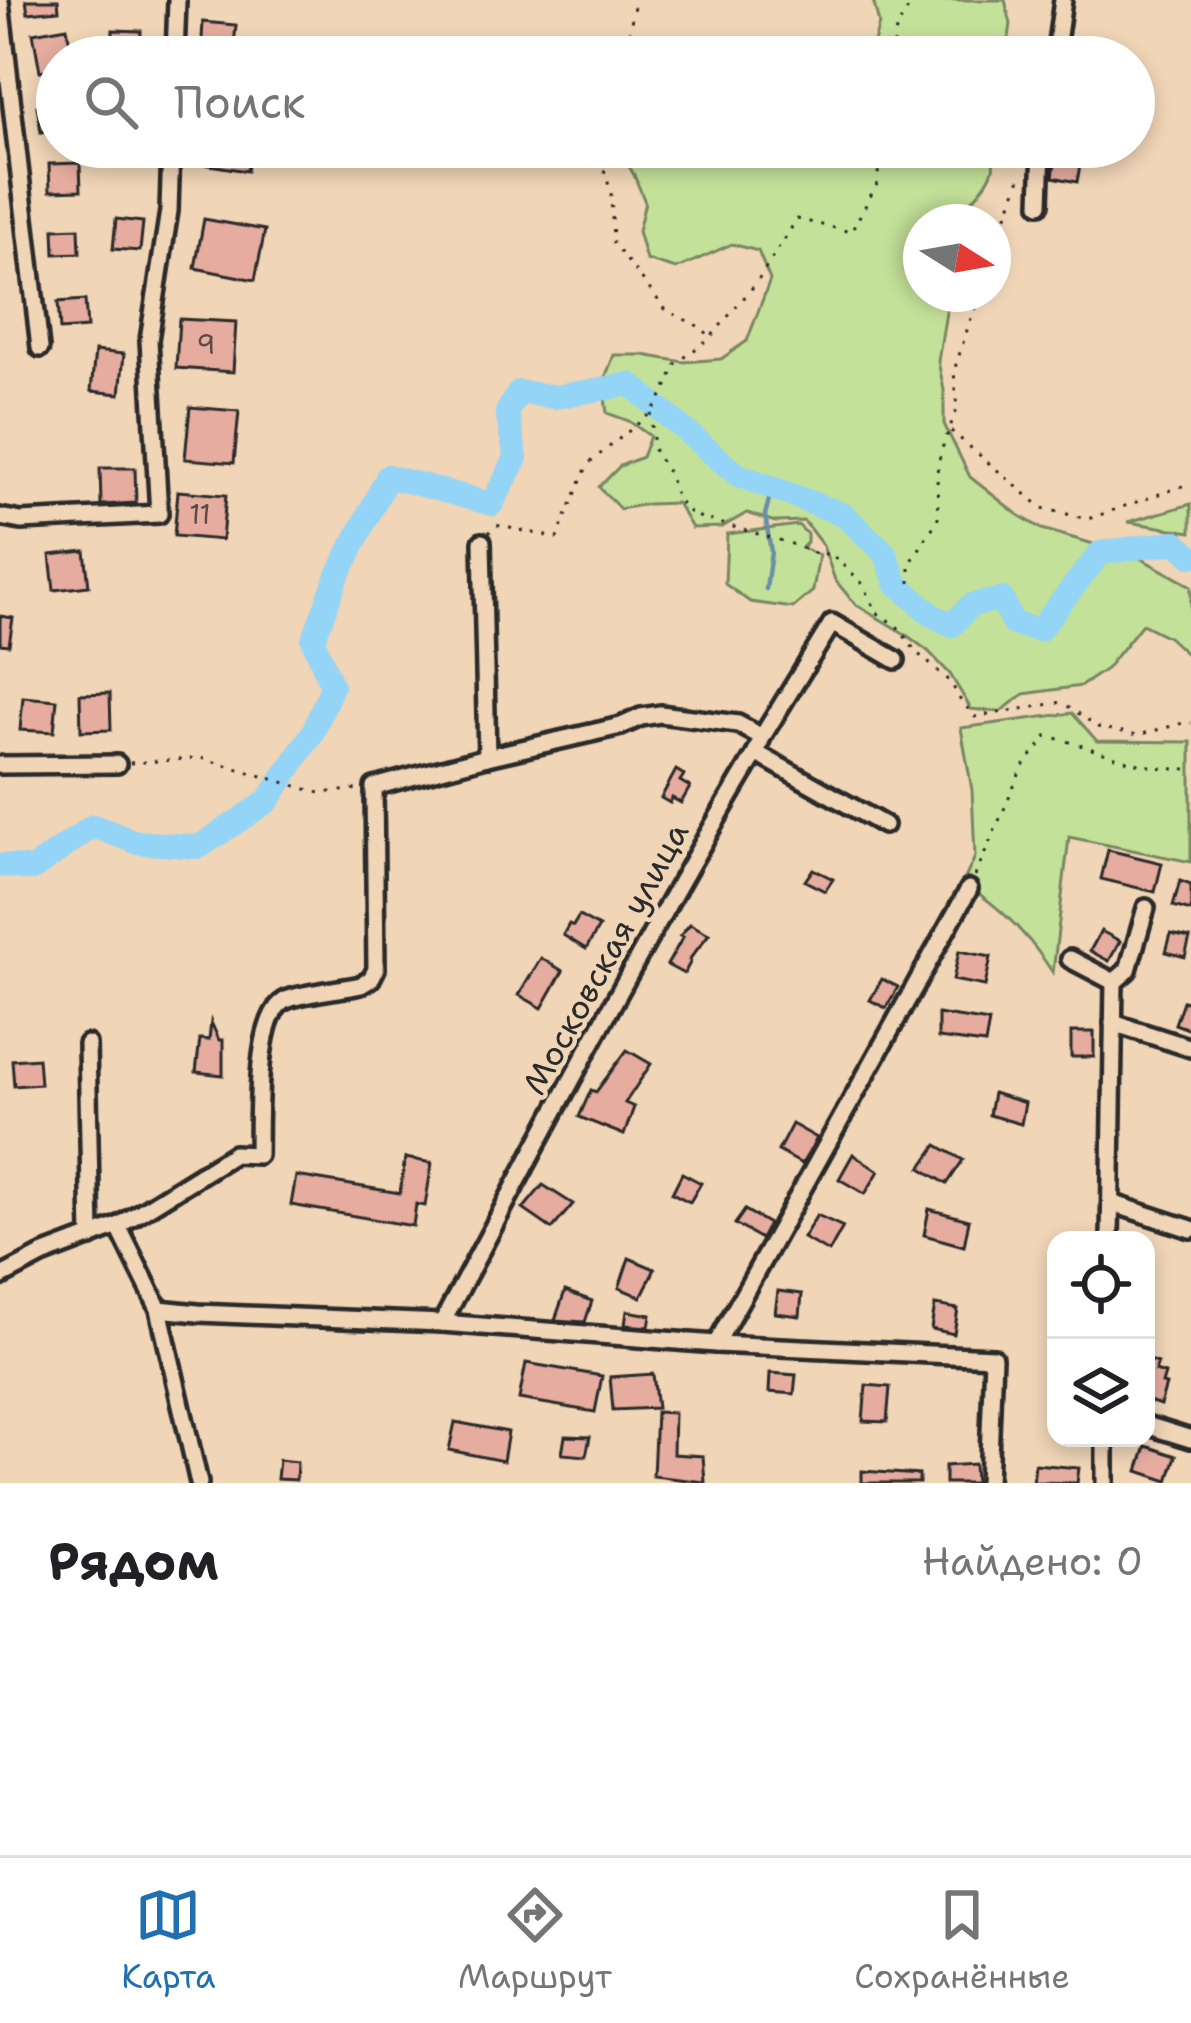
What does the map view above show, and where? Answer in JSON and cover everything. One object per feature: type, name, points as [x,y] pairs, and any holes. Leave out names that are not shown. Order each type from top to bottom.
[{"type":"street","points":[[176,36],[177,0]]},
{"type":"street","points":[[1058,36],[1063,0]]},
{"type":"street","points":[[0,2],[40,348]]},
{"type":"street","points":[[0,517],[21,521],[159,514],[149,340],[169,211],[170,168]]},
{"type":"street","points":[[1039,168],[1040,204]]},
{"type":"street","points":[[482,542],[487,757]]},
{"type":"street","name":"Московская улица","points":[[442,1323],[567,1087],[832,623],[896,660]]},
{"type":"street","points":[[0,1277],[118,1226],[234,1154],[258,1155],[261,1056],[274,1010],[285,1000],[361,985],[376,969],[374,787],[660,714],[738,724],[759,745],[884,825]]},
{"type":"street","points":[[0,765],[117,764]]},
{"type":"street","points":[[716,1344],[969,889]]},
{"type":"street","points":[[1110,1231],[1114,982],[1128,970],[1146,908]]},
{"type":"street","points":[[1070,959],[1114,982]]},
{"type":"street","points":[[1113,1023],[1191,1048]]},
{"type":"street","points":[[87,1044],[91,1237]]},
{"type":"street","points":[[1111,1203],[1191,1229]]},
{"type":"street","points":[[118,1226],[159,1309],[199,1483]]},
{"type":"street","points":[[159,1309],[993,1357],[988,1483]]},
{"type":"street","points":[[1155,1428],[1191,1439]]},
{"type":"street","points":[[1105,1447],[1105,1483]]},
{"type":"path","points":[[629,36],[634,0]]},
{"type":"path","points":[[895,36],[913,0]]},
{"type":"path","points":[[603,168],[611,192],[613,243],[666,310],[711,337]]},
{"type":"path","points":[[482,542],[496,525],[557,538],[588,464],[651,413],[676,364],[711,337],[757,282],[796,220],[850,232],[878,184],[879,168]]},
{"type":"path","points":[[1011,204],[1020,178],[1037,168]]},
{"type":"path","points":[[910,583],[910,564],[938,519],[940,451],[958,409],[955,371],[974,312]]},
{"type":"path","points":[[651,413],[654,451],[677,499],[692,515],[819,555],[830,553],[864,585],[876,612],[898,626],[916,653],[951,682],[975,717],[1062,702],[1097,727],[1138,735],[1191,723]]},
{"type":"path","points":[[950,429],[1042,508],[1088,519],[1191,483]]},
{"type":"path","points":[[969,889],[1022,768],[1048,736],[1110,758],[1162,770],[1191,769]]},
{"type":"path","points":[[117,764],[201,758],[320,794],[374,787]]},
{"type":"green space","points":[[873,0],[1005,0],[1011,24],[1009,36],[876,36],[879,24]]},
{"type":"green space","points":[[630,168],[993,168],[969,204],[903,204],[903,312],[946,312],[938,361],[944,424],[970,477],[1017,514],[1042,529],[1138,557],[1191,586],[1191,658],[1168,637],[1142,624],[1106,669],[1081,686],[1024,694],[1000,712],[971,709],[950,674],[928,651],[855,604],[835,580],[823,546],[804,521],[775,522],[747,513],[722,527],[692,528],[677,503],[620,509],[599,487],[620,466],[642,457],[650,436],[607,413],[603,383],[614,355],[684,362],[721,359],[747,341],[770,280],[758,251],[732,244],[676,269],[646,260],[638,231],[645,202]]},
{"type":"green space","points":[[1191,504],[1191,532],[1128,522]]},
{"type":"green space","points":[[798,525],[807,534],[802,548],[819,555],[813,591],[793,608],[750,602],[725,584],[727,534]]},
{"type":"green space","points":[[1072,713],[1097,741],[1191,742],[1191,862],[1069,837],[1053,973],[1013,923],[963,883],[975,857],[972,790],[961,728]]},
{"type":"building","points":[[26,0],[58,0],[59,10],[28,13]]},
{"type":"building","points":[[203,22],[236,25],[235,36],[202,36]]},
{"type":"building","points":[[67,27],[68,36],[36,36],[36,49],[33,33]]},
{"type":"building","points":[[113,30],[141,31],[141,36],[113,36]]},
{"type":"building","points":[[49,168],[80,168],[81,190],[50,191]]},
{"type":"building","points":[[1054,168],[1080,168],[1077,182],[1053,177]]},
{"type":"building","points":[[116,219],[143,222],[140,251],[113,249]]},
{"type":"building","points":[[204,219],[265,230],[255,280],[195,268]]},
{"type":"building","points":[[79,228],[80,253],[55,254],[54,229]]},
{"type":"building","points":[[85,300],[87,328],[60,330],[58,302]]},
{"type":"building","points":[[179,319],[236,322],[233,372],[176,368]]},
{"type":"building","points":[[95,351],[124,354],[120,394],[91,391]]},
{"type":"building","points":[[190,407],[239,411],[234,463],[185,459]]},
{"type":"building","points":[[100,468],[135,468],[136,503],[101,505]]},
{"type":"building","points":[[178,491],[226,495],[222,540],[174,536]]},
{"type":"building","points":[[85,551],[89,586],[54,590],[50,555]]},
{"type":"building","points":[[0,616],[13,618],[9,645],[0,644]]},
{"type":"building","points":[[110,693],[111,730],[81,731],[80,694]]},
{"type":"building","points":[[23,697],[57,700],[54,732],[20,730]]},
{"type":"building","points":[[676,770],[684,775],[680,781],[690,787],[681,803],[672,798],[670,803],[661,798]]},
{"type":"building","points":[[1108,850],[1162,863],[1155,892],[1101,879]]},
{"type":"building","points":[[813,869],[833,879],[825,891],[805,881]]},
{"type":"building","points":[[1180,881],[1191,885],[1191,911],[1173,906]]},
{"type":"building","points":[[579,916],[599,927],[586,949],[563,935]]},
{"type":"building","points":[[690,924],[709,934],[684,974],[667,965]]},
{"type":"building","points":[[1101,931],[1120,941],[1109,961],[1090,951]]},
{"type":"building","points":[[1171,934],[1190,938],[1185,957],[1166,952]]},
{"type":"building","points":[[959,951],[991,957],[985,986],[953,980]]},
{"type":"building","points":[[541,958],[563,971],[542,1008],[519,995]]},
{"type":"building","points":[[882,979],[898,987],[886,1008],[870,1000]]},
{"type":"building","points":[[1183,1001],[1191,1003],[1191,1030],[1175,1024]]},
{"type":"building","points":[[938,1014],[989,1022],[985,1044],[938,1038]]},
{"type":"building","points":[[211,1022],[223,1040],[223,1075],[196,1072],[200,1039],[209,1040]]},
{"type":"building","points":[[1071,1032],[1094,1032],[1094,1057],[1071,1057]]},
{"type":"building","points":[[627,1050],[651,1064],[625,1103],[634,1107],[624,1135],[579,1117],[591,1090],[596,1092]]},
{"type":"building","points":[[38,1058],[40,1084],[14,1086],[12,1060]]},
{"type":"building","points":[[993,1093],[1025,1103],[1021,1124],[989,1115]]},
{"type":"building","points":[[792,1124],[817,1138],[802,1164],[778,1151]]},
{"type":"building","points":[[937,1145],[963,1160],[947,1184],[921,1168]]},
{"type":"building","points":[[853,1154],[879,1171],[865,1194],[839,1179]]},
{"type":"building","points":[[405,1158],[432,1163],[425,1206],[416,1204],[413,1226],[291,1205],[296,1176],[400,1193]]},
{"type":"building","points":[[682,1173],[701,1183],[690,1202],[672,1193]]},
{"type":"building","points":[[543,1185],[573,1204],[552,1229],[523,1209]]},
{"type":"building","points":[[929,1209],[969,1220],[964,1246],[924,1235]]},
{"type":"building","points":[[745,1210],[769,1224],[761,1239],[735,1224]]},
{"type":"building","points":[[817,1215],[843,1227],[829,1252],[803,1238]]},
{"type":"building","points":[[629,1258],[655,1269],[641,1297],[619,1288]]},
{"type":"building","points":[[565,1291],[592,1301],[585,1322],[555,1320]]},
{"type":"building","points":[[778,1291],[802,1294],[800,1316],[775,1313]]},
{"type":"building","points":[[935,1305],[958,1309],[954,1334],[931,1329]]},
{"type":"building","points":[[627,1311],[651,1315],[649,1327],[625,1325]]},
{"type":"building","points":[[526,1363],[602,1376],[595,1412],[519,1399]]},
{"type":"building","points":[[1155,1371],[1165,1374],[1160,1405],[1155,1403]]},
{"type":"building","points":[[770,1373],[796,1375],[794,1394],[769,1392]]},
{"type":"building","points":[[653,1374],[657,1408],[613,1410],[610,1377]]},
{"type":"building","points":[[866,1385],[890,1387],[887,1422],[863,1421]]},
{"type":"building","points":[[656,1412],[674,1413],[673,1454],[703,1456],[705,1482],[653,1476]]},
{"type":"building","points":[[455,1422],[508,1432],[503,1461],[449,1450]]},
{"type":"building","points":[[565,1436],[590,1437],[586,1456],[562,1454]]},
{"type":"building","points":[[1146,1447],[1176,1456],[1168,1481],[1138,1471]]},
{"type":"building","points":[[279,1460],[297,1462],[296,1480],[277,1479]]},
{"type":"building","points":[[974,1464],[975,1483],[945,1483],[945,1466]]},
{"type":"building","points":[[1035,1464],[1079,1468],[1077,1483],[1033,1482]]},
{"type":"building","points":[[862,1471],[919,1475],[919,1483],[862,1483]]},
{"type":"waterway","points":[[0,865],[33,869],[93,826],[136,842],[199,847],[268,801],[313,732],[332,686],[313,640],[337,577],[388,476],[492,504],[516,458],[507,412],[519,392],[555,397],[630,384],[738,475],[844,515],[886,554],[896,583],[932,615],[952,625],[971,605],[1002,599],[1013,624],[1039,630],[1100,553],[1176,542],[1191,556]]},
{"type":"waterway","points":[[766,589],[771,552],[765,515],[772,488]]}]
